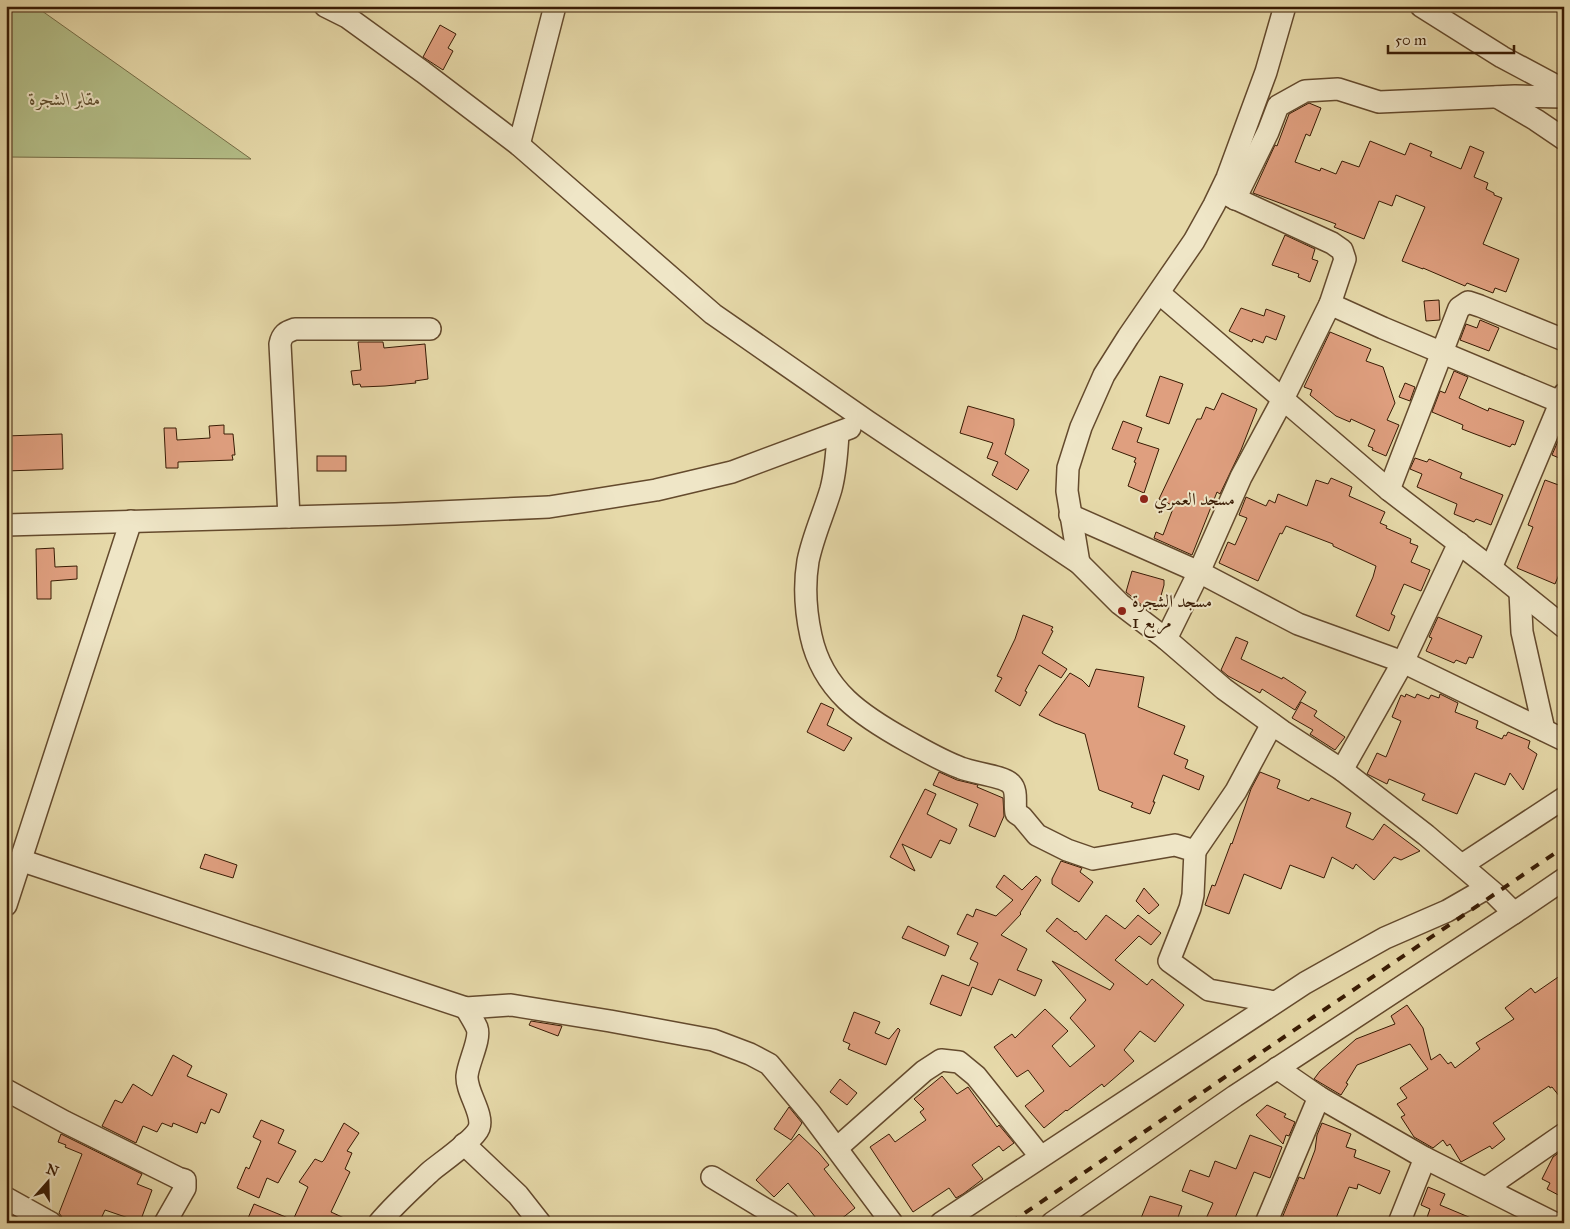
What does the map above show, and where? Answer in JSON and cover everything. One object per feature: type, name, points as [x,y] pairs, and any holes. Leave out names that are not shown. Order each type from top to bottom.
[{"type":"street","points":[[325,6],[350,12],[423,72],[519,145],[713,314],[867,421],[1079,563],[1120,604],[1166,639],[1224,689],[1272,724],[1342,770],[1426,835],[1495,894],[1514,913]]},
{"type":"street","points":[[519,145],[555,6]]},
{"type":"street","points":[[1228,195],[1285,6]]},
{"type":"street","points":[[1421,6],[1502,57],[1564,90]]},
{"type":"street","points":[[1079,563],[1067,491],[1068,468],[1081,427],[1104,376],[1128,337],[1228,195],[1268,132],[1278,106],[1305,91],[1338,89],[1379,102],[1497,97],[1564,97]]},
{"type":"street","points":[[1497,97],[1564,139]]},
{"type":"street","points":[[1166,639],[1199,572],[1241,477],[1330,304],[1345,259],[1342,250],[1332,243],[1228,195]]},
{"type":"street","points":[[1160,293],[1389,490],[1564,627]]},
{"type":"street","points":[[1389,490],[1459,308],[1468,302],[1564,340]]},
{"type":"street","points":[[1330,304],[1441,353],[1562,398],[1491,568]]},
{"type":"street","points":[[289,517],[280,344],[282,336],[288,331],[295,329],[430,329]]},
{"type":"street","points":[[6,525],[480,511],[550,507],[656,490],[732,472],[867,421]]},
{"type":"street","points":[[838,433],[837,457],[833,480],[808,561],[806,588],[811,636],[819,660],[836,688],[855,709],[879,726],[930,754],[961,768],[981,775],[1000,778],[1011,783],[1015,790],[1016,813],[1022,817],[1037,835],[1068,850],[1093,859],[1175,845],[1195,851]]},
{"type":"street","points":[[1070,515],[1199,572],[1298,624],[1403,662],[1564,740]]},
{"type":"street","points":[[6,905],[131,521]]},
{"type":"street","points":[[1342,770],[1403,662],[1459,543]]},
{"type":"street","points":[[1520,592],[1522,632],[1544,730]]},
{"type":"street","points":[[1272,724],[1236,791],[1195,851],[1193,895],[1190,908],[1169,961],[1209,990],[1275,1002]]},
{"type":"street","points":[[1462,865],[1564,798]]},
{"type":"street","points":[[20,860],[466,1008],[511,1005],[658,1029],[713,1040],[741,1050],[769,1064],[837,1148],[892,1223]]},
{"type":"street","points":[[1052,1223],[1235,1096],[1564,879]]},
{"type":"street","points":[[941,1223],[1305,983],[1385,938],[1447,911],[1487,888]]},
{"type":"street","points":[[379,1223],[432,1170],[475,1136],[480,1126],[467,1078],[468,1066],[477,1036],[477,1028],[466,1008]]},
{"type":"street","points":[[837,1148],[924,1071],[941,1060],[959,1062],[976,1076],[1040,1156]]},
{"type":"street","points":[[1277,1068],[1319,1097],[1425,1158],[1486,1188],[1546,1221]]},
{"type":"street","points":[[6,1090],[65,1122],[185,1180],[185,1188],[165,1223]]},
{"type":"street","points":[[1266,1223],[1319,1097]]},
{"type":"street","points":[[1486,1188],[1564,1134]]},
{"type":"street","points":[[464,1144],[518,1195],[540,1223]]},
{"type":"street","points":[[1399,1223],[1425,1158]]},
{"type":"street","points":[[712,1177],[788,1223]]},
{"type":"street","points":[[6,1198],[51,1223]]},
{"type":"green space","name":"مقابر الشجرة","points":[[6,6],[35,6],[251,159],[6,157]]},
{"type":"building","points":[[440,25],[456,34],[448,48],[453,51],[443,70],[423,57]]},
{"type":"building","points":[[1309,103],[1321,108],[1310,136],[1306,134],[1295,162],[1320,171],[1321,168],[1336,174],[1342,161],[1359,167],[1370,141],[1405,155],[1410,143],[1432,152],[1430,156],[1461,169],[1470,146],[1484,152],[1474,177],[1488,183],[1486,189],[1502,198],[1483,244],[1519,259],[1506,292],[1495,288],[1493,293],[1467,283],[1465,286],[1402,261],[1425,207],[1396,195],[1392,206],[1379,201],[1364,239],[1334,227],[1336,224],[1253,193],[1275,145],[1277,146],[1289,114]]},
{"type":"building","points":[[1285,235],[1315,249],[1312,259],[1318,261],[1310,282],[1298,277],[1299,274],[1272,265]]},
{"type":"building","points":[[1439,300],[1440,320],[1426,321],[1424,301]]},
{"type":"building","points":[[1241,308],[1264,316],[1266,309],[1285,316],[1276,340],[1266,336],[1263,343],[1253,339],[1252,342],[1229,331]]},
{"type":"building","points":[[1480,320],[1499,328],[1489,351],[1460,340],[1466,324],[1477,328]]},
{"type":"building","points":[[1330,332],[1371,349],[1366,361],[1383,367],[1395,403],[1387,420],[1399,425],[1386,456],[1372,450],[1373,448],[1368,446],[1375,430],[1351,419],[1350,422],[1336,416],[1310,395],[1312,390],[1304,387]]},
{"type":"building","points":[[358,342],[383,342],[384,348],[425,344],[428,379],[415,381],[416,383],[385,386],[361,387],[360,384],[353,385],[351,371],[361,370]]},
{"type":"building","points":[[1454,371],[1468,377],[1459,398],[1488,411],[1489,408],[1524,421],[1515,445],[1512,444],[1510,447],[1462,429],[1463,425],[1432,412],[1440,391],[1445,393]]},
{"type":"building","points":[[1160,376],[1183,384],[1169,424],[1146,416]]},
{"type":"building","points":[[1405,383],[1415,387],[1410,401],[1399,397]]},
{"type":"building","points":[[1222,393],[1257,409],[1241,450],[1220,494],[1217,492],[1192,555],[1154,538],[1156,532],[1163,535],[1174,506],[1159,499],[1197,419],[1201,419],[1206,407],[1214,410]]},
{"type":"building","points":[[968,406],[1014,419],[1005,454],[1029,470],[1017,490],[992,475],[998,462],[987,458],[993,443],[960,433]]},
{"type":"building","points":[[1123,421],[1142,428],[1137,442],[1159,449],[1144,493],[1128,486],[1136,458],[1112,449]]},
{"type":"building","points":[[224,425],[224,434],[233,434],[235,455],[232,455],[233,460],[178,462],[178,468],[166,468],[164,428],[176,428],[177,440],[210,438],[209,426]]},
{"type":"building","points":[[1564,427],[1564,460],[1552,455]]},
{"type":"building","points":[[62,434],[63,469],[6,471],[6,436]]},
{"type":"building","points":[[317,456],[346,456],[346,471],[317,471]]},
{"type":"building","points":[[1415,458],[1427,462],[1429,459],[1462,473],[1460,478],[1503,495],[1491,525],[1476,519],[1474,522],[1454,514],[1457,504],[1417,487],[1422,474],[1410,469]]},
{"type":"building","points":[[1331,478],[1352,487],[1349,496],[1385,512],[1380,523],[1387,526],[1386,528],[1411,539],[1410,543],[1418,546],[1411,562],[1430,570],[1421,591],[1404,584],[1391,614],[1395,616],[1389,631],[1356,616],[1376,566],[1333,546],[1333,544],[1286,526],[1282,534],[1280,533],[1258,581],[1219,563],[1228,542],[1235,545],[1247,518],[1239,515],[1246,497],[1266,506],[1269,500],[1275,503],[1278,494],[1307,506],[1316,480],[1328,484]]},
{"type":"building","points":[[1545,480],[1564,487],[1564,563],[1555,584],[1517,568],[1533,527],[1528,525]]},
{"type":"building","points":[[54,548],[55,567],[77,566],[77,579],[51,581],[51,599],[37,599],[36,549]]},
{"type":"building","points":[[1132,571],[1164,580],[1157,610],[1143,606],[1126,592]]},
{"type":"building","points":[[1023,615],[1053,627],[1051,630],[1053,631],[1042,653],[1067,669],[1061,678],[1039,665],[1025,691],[1027,692],[1020,706],[995,691],[1002,678],[997,676],[1015,639]]},
{"type":"building","points":[[1438,617],[1482,636],[1473,658],[1469,657],[1466,664],[1456,660],[1454,663],[1426,651],[1432,638],[1429,637]]},
{"type":"building","points":[[1236,637],[1248,642],[1241,659],[1282,679],[1283,677],[1306,692],[1295,710],[1262,689],[1260,693],[1228,676],[1221,670]]},
{"type":"building","points":[[1096,669],[1144,677],[1138,707],[1185,726],[1174,754],[1188,760],[1185,768],[1204,776],[1199,790],[1163,775],[1150,814],[1131,807],[1133,803],[1099,790],[1085,734],[1039,715],[1070,673],[1089,687]]},
{"type":"building","points":[[1406,694],[1415,698],[1417,694],[1429,699],[1431,695],[1439,698],[1440,694],[1458,703],[1455,712],[1478,721],[1476,728],[1502,739],[1508,732],[1530,741],[1528,748],[1537,754],[1523,790],[1510,773],[1505,785],[1475,773],[1457,814],[1422,800],[1425,794],[1389,779],[1387,784],[1367,774],[1377,753],[1386,757],[1401,721],[1392,717],[1401,695],[1405,697]]},
{"type":"building","points":[[1301,702],[1317,711],[1314,716],[1345,737],[1335,750],[1310,734],[1313,730],[1292,718]]},
{"type":"building","points":[[821,703],[834,709],[827,725],[852,738],[844,751],[807,732]]},
{"type":"building","points":[[939,772],[957,780],[978,785],[977,787],[1003,798],[1004,816],[995,837],[969,826],[978,804],[933,785]]},
{"type":"building","points":[[1260,772],[1280,780],[1277,788],[1309,801],[1311,798],[1351,813],[1346,827],[1373,840],[1384,824],[1420,851],[1401,860],[1394,857],[1374,880],[1356,864],[1353,869],[1332,857],[1324,878],[1290,865],[1281,889],[1244,874],[1229,914],[1205,905],[1212,885],[1215,886],[1251,789]]},
{"type":"building","points":[[925,789],[936,794],[927,814],[957,829],[950,844],[940,840],[931,858],[902,844],[915,871],[890,857]]},
{"type":"building","points":[[205,854],[237,865],[233,878],[200,868]]},
{"type":"building","points":[[1061,861],[1082,868],[1080,872],[1093,882],[1079,902],[1052,884],[1052,879]]},
{"type":"building","points":[[1004,875],[1022,890],[1036,876],[1041,880],[1021,914],[1001,935],[1027,949],[1017,970],[1042,980],[1035,996],[999,979],[992,995],[972,987],[961,1016],[930,1004],[942,975],[969,986],[978,963],[970,959],[978,943],[957,934],[967,914],[973,917],[976,909],[996,916],[1013,900],[996,887]]},
{"type":"building","points":[[1144,888],[1159,905],[1149,914],[1136,901]]},
{"type":"building","points":[[1106,915],[1125,929],[1138,915],[1161,933],[1151,945],[1139,936],[1115,960],[1147,985],[1152,979],[1184,1005],[1155,1042],[1140,1031],[1124,1050],[1134,1061],[1104,1087],[1102,1084],[1044,1128],[1025,1106],[1044,1091],[1028,1070],[1017,1077],[994,1047],[1012,1034],[1015,1038],[1045,1009],[1068,1031],[1052,1046],[1070,1067],[1095,1046],[1070,1018],[1086,1000],[1052,961],[1110,990],[1114,984],[1046,931],[1057,918],[1086,940]]},
{"type":"building","points":[[908,926],[949,946],[945,956],[902,938]]},
{"type":"building","points":[[1564,973],[1564,1102],[1552,1087],[1550,1088],[1549,1086],[1493,1123],[1505,1139],[1492,1149],[1490,1146],[1461,1162],[1450,1144],[1447,1146],[1443,1140],[1433,1148],[1414,1137],[1401,1117],[1405,1115],[1397,1104],[1407,1098],[1400,1088],[1428,1069],[1410,1044],[1357,1065],[1341,1095],[1314,1079],[1320,1071],[1356,1039],[1395,1024],[1391,1016],[1407,1005],[1423,1028],[1431,1060],[1440,1054],[1448,1064],[1451,1062],[1455,1068],[1480,1049],[1476,1043],[1514,1019],[1505,1008],[1531,988],[1535,993]]},
{"type":"building","points":[[854,1012],[880,1022],[875,1033],[889,1039],[898,1028],[900,1030],[886,1065],[848,1049],[850,1044],[843,1041]]},
{"type":"building","points":[[531,1021],[562,1026],[558,1036],[529,1025]]},
{"type":"building","points":[[173,1055],[192,1066],[187,1076],[227,1094],[219,1113],[211,1109],[205,1124],[201,1122],[197,1133],[173,1123],[172,1127],[162,1123],[157,1132],[143,1126],[136,1143],[102,1126],[115,1100],[122,1103],[133,1084],[152,1096]]},
{"type":"building","points":[[942,1076],[957,1094],[968,1087],[997,1127],[999,1125],[1014,1143],[1003,1151],[999,1146],[972,1165],[983,1179],[963,1194],[956,1198],[949,1188],[913,1212],[870,1147],[889,1134],[895,1142],[926,1120],[920,1112],[924,1109],[914,1099]]},
{"type":"building","points":[[840,1079],[857,1093],[847,1105],[830,1092]]},
{"type":"building","points":[[1267,1105],[1286,1114],[1284,1117],[1295,1122],[1289,1136],[1286,1135],[1283,1144],[1256,1115]]},
{"type":"building","points":[[789,1107],[802,1123],[791,1140],[774,1129]]},
{"type":"building","points":[[261,1120],[284,1130],[278,1143],[296,1151],[278,1183],[267,1178],[259,1198],[237,1188],[246,1167],[249,1169],[261,1141],[253,1137]]},
{"type":"building","points":[[344,1123],[359,1133],[347,1151],[352,1153],[345,1169],[350,1172],[331,1212],[355,1223],[246,1223],[254,1204],[293,1220],[308,1187],[299,1182],[315,1159],[322,1162],[324,1160]]},
{"type":"building","points":[[1322,1123],[1351,1134],[1346,1147],[1356,1150],[1354,1157],[1390,1171],[1380,1194],[1358,1184],[1357,1189],[1349,1187],[1334,1223],[1280,1223],[1299,1177],[1304,1179],[1315,1150],[1317,1135]]},
{"type":"building","points":[[61,1134],[142,1174],[137,1184],[152,1190],[140,1222],[105,1210],[99,1223],[63,1223],[59,1213],[82,1154],[58,1142]]},
{"type":"building","points":[[799,1134],[829,1165],[824,1169],[855,1208],[836,1223],[820,1223],[788,1183],[774,1197],[756,1180]]},
{"type":"building","points":[[1250,1135],[1282,1147],[1270,1178],[1254,1172],[1233,1223],[1204,1223],[1213,1203],[1182,1191],[1190,1170],[1209,1177],[1215,1161],[1236,1169]]},
{"type":"building","points":[[1564,1149],[1564,1198],[1547,1189],[1550,1183],[1542,1179],[1553,1157]]},
{"type":"building","points":[[1428,1187],[1445,1194],[1440,1205],[1483,1223],[1425,1223],[1430,1209],[1421,1205]]},
{"type":"building","points":[[1150,1196],[1182,1206],[1176,1223],[1139,1223]]},
{"type":"railway","points":[[1010,1223],[1564,847]]},
{"type":"place","name":"مسجد العمري","points":[[1144,499]]},
{"type":"place","name":"مسجد الشجرة مربع 1","points":[[1122,611]]}]
